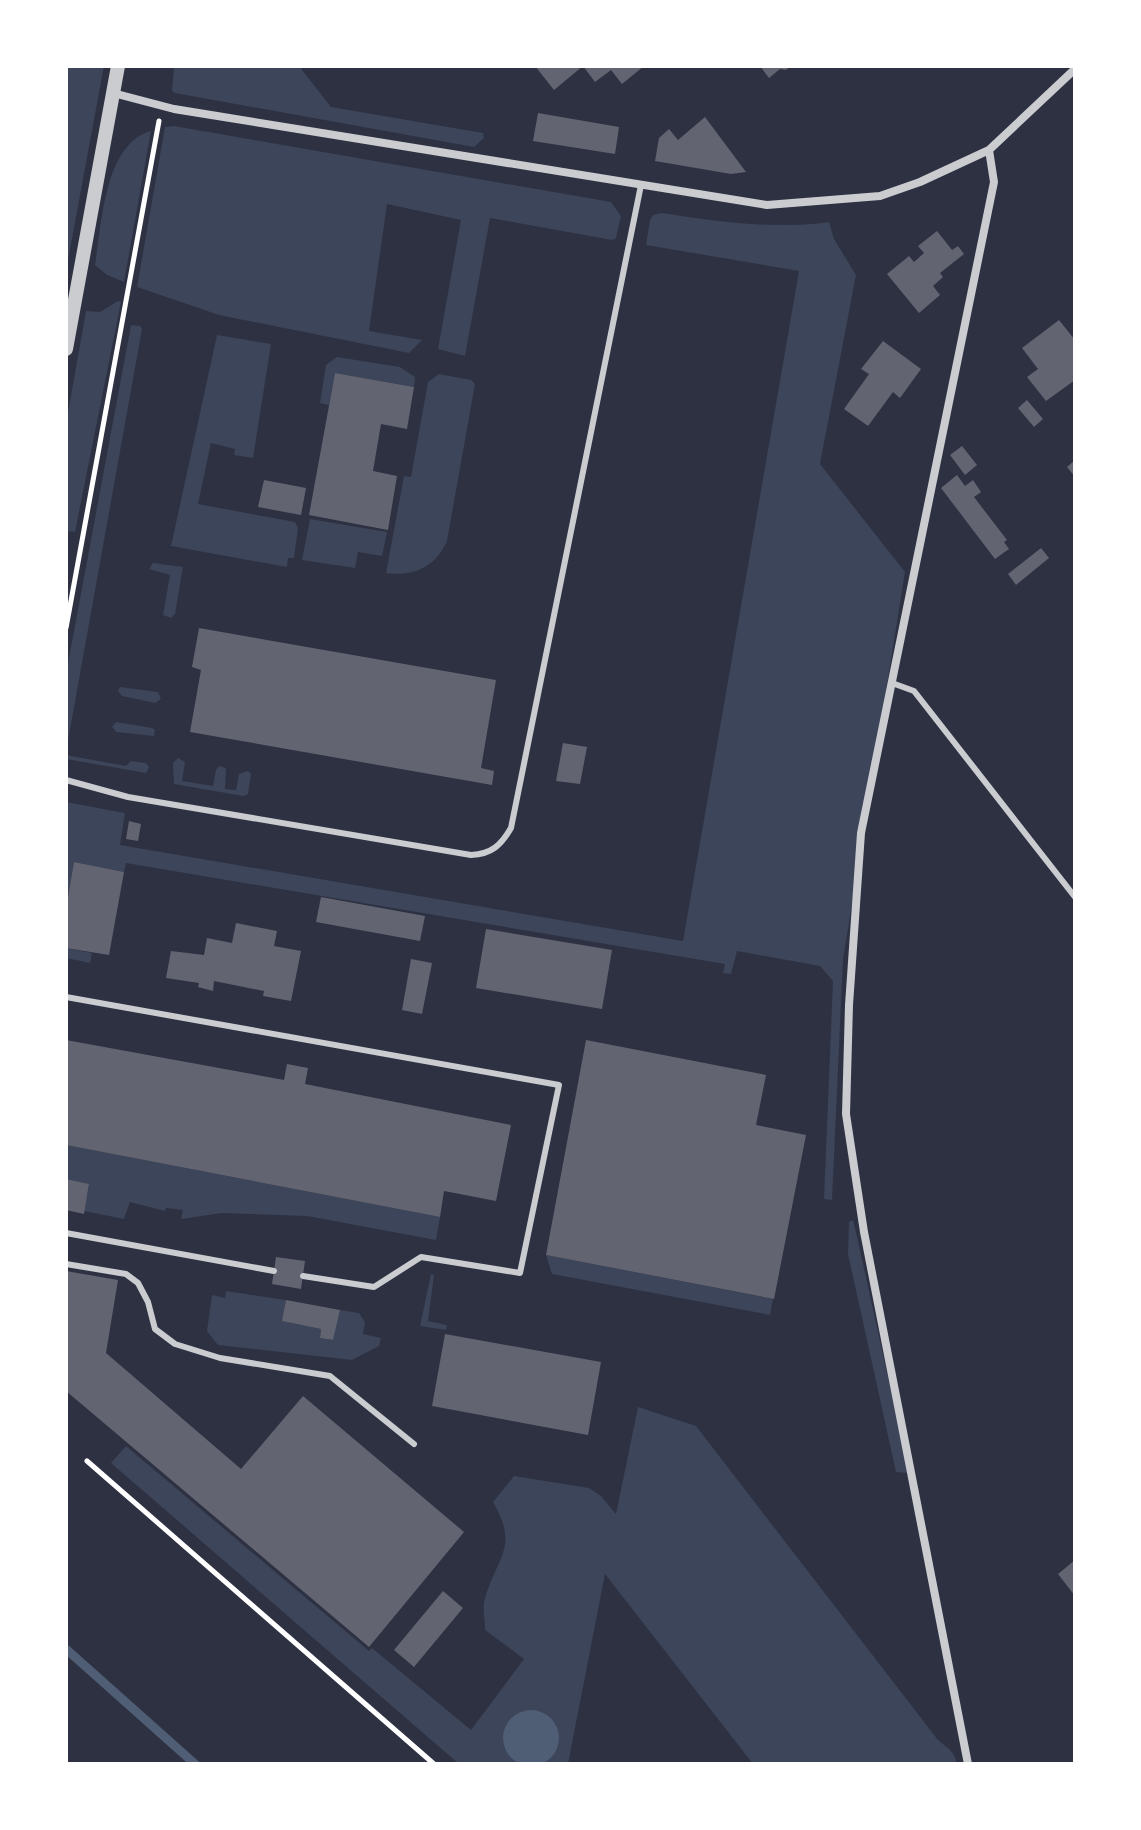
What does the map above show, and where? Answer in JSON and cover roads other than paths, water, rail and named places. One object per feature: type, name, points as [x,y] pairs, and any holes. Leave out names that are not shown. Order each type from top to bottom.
[{"type":"street","points":[[66,349],[118,66]]},
{"type":"street","points":[[113,93],[160,105],[767,205],[880,196],[920,182],[989,150],[1075,69]]},
{"type":"street","points":[[968,1764],[864,1232],[846,1114],[849,1005],[861,833],[994,182],[989,150]]},
{"type":"lane","points":[[66,780],[128,797],[471,855],[486,855],[502,844],[511,828],[641,185]]},
{"type":"lane","points":[[892,683],[914,691],[1075,897]]},
{"type":"lane","points":[[66,997],[559,1085],[520,1273],[421,1257],[374,1287],[303,1276]]},
{"type":"lane","points":[[66,1233],[274,1271]]},
{"type":"lane","points":[[66,1264],[126,1274],[138,1283],[148,1302],[155,1329],[175,1344],[220,1358],[330,1376],[414,1444]]},
{"type":"waterway","points":[[66,1649],[195,1764]]}]
